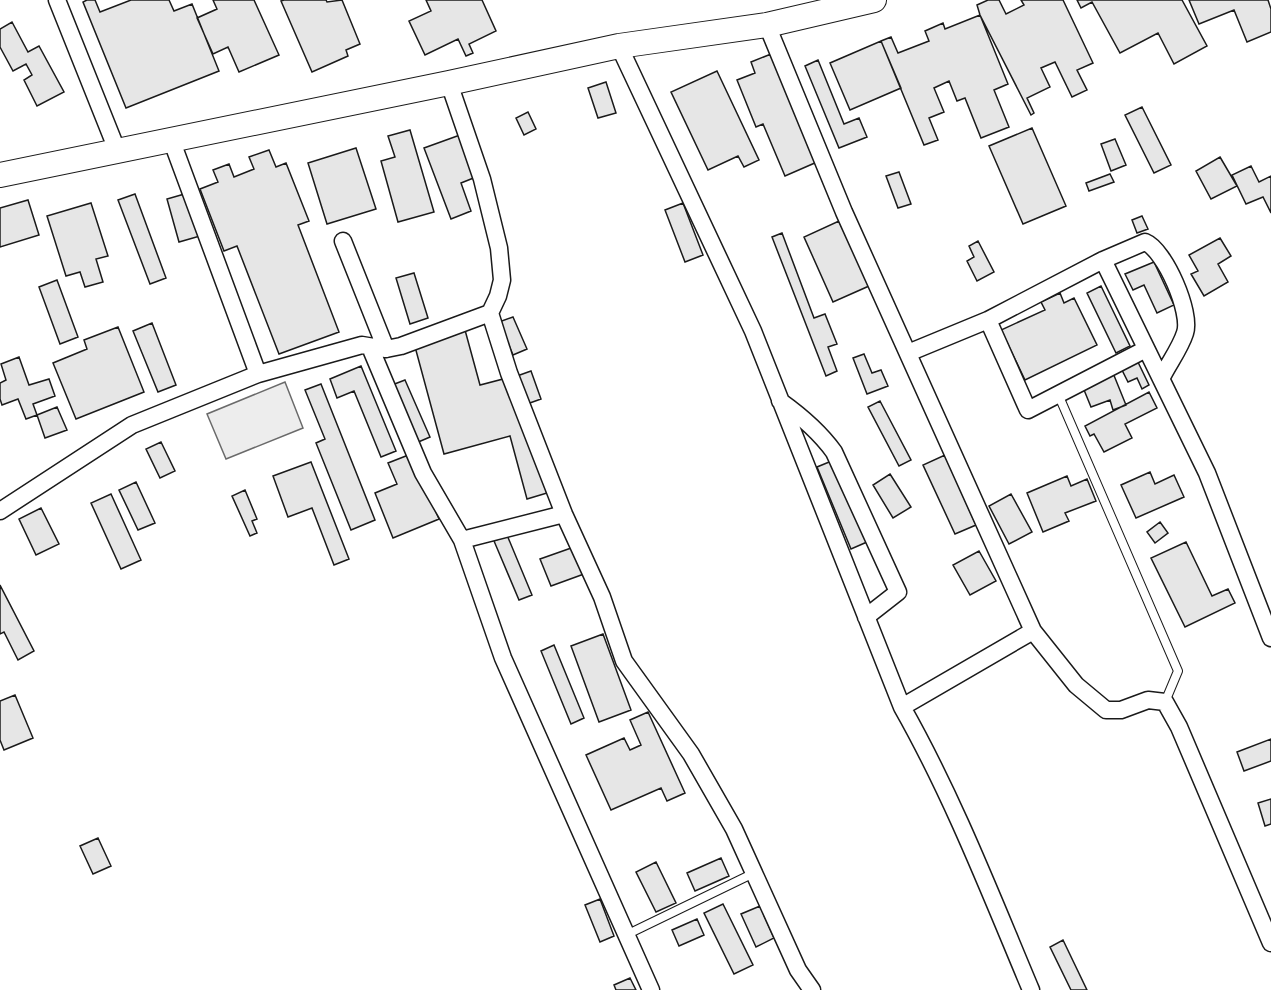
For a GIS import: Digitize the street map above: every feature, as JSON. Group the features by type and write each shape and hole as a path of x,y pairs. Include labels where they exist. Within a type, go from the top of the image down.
{"main road":[{"path":"0,175 619,46 767,25 874,0"}],"street":[{"path":"57,0 117,150"},
{"path":"767,25 844,212 1033,631 1076,685 1106,710 1121,710 1148,700 1165,702 1179,727 1271,943"},
{"path":"619,46 753,331 902,707 969,845 1031,990"},
{"path":"449,83 482,179 500,248 502,280 490,313 509,373 564,514 602,597 624,662 691,754 734,829 798,970 812,990"},
{"path":"171,139 258,374"},
{"path":"344,241 378,348 423,473 462,540 503,658 651,990"},
{"path":"908,353 988,320 1103,260 1145,242 1157,250 1166,265 1183,304 1186,321 1186,332 1161,379"},
{"path":"1103,260 1207,473 1271,638"},
{"path":"0,511 132,425 258,374 362,345 378,348 401,346 490,313"},
{"path":"988,320 1028,410 1146,349"},
{"path":"779,401 805,419 822,435 834,452 898,592 866,617"},
{"path":"462,540 564,514"},
{"path":"902,707 1033,631"}],"lane":[{"path":"1058,394 1178,671 1165,702"},
{"path":"626,935 754,873"}],"shaded area":[{"path":"285,382 303,428 226,459 207,414"}],"building":[{"path":"95,0 100,12 131,0 169,0 174,11 192,4 219,71 126,108 83,2"},
{"path":"213,0 254,0 279,55 239,72 228,47 213,54 197,18 217,9"},
{"path":"326,0 327,2 342,0 360,44 346,50 348,56 312,72 281,1"},
{"path":"426,0 482,0 496,31 469,44 473,53 466,56 458,39 425,55 409,21 431,11"},
{"path":"988,0 999,0 1006,14 1024,5 1021,0 1063,0 1093,63 1077,70 1087,90 1072,97 1055,62 1041,68 1050,87 1027,98 1034,113 1031,115 980,15 977,5"},
{"path":"1077,0 1182,0 1207,46 1174,64 1158,33 1120,53 1092,2 1081,8"},
{"path":"1189,0 1268,0 1271,9 1271,32 1247,42 1234,10 1199,24"},
{"path":"980,15 1008,84 994,90 1009,127 981,138 965,98 957,101 949,81 934,88 944,112 929,118 938,140 924,145 881,41 891,37 898,53 929,41 925,31 943,23 945,29"},
{"path":"12,22 28,52 39,46 64,92 37,106 24,80 32,75 26,64 13,71 0,47 0,29"},
{"path":"881,41 901,88 850,110 830,63"},
{"path":"771,54 817,162 785,176 763,124 756,127 737,80 755,73 751,62"},
{"path":"818,60 844,124 859,118 867,137 839,148 805,66"},
{"path":"717,71 759,160 744,167 738,156 708,170 671,92"},
{"path":"606,82 616,113 598,118 588,88"},
{"path":"1142,107 1171,165 1154,173 1125,115"},
{"path":"528,112 536,129 524,135 516,118"},
{"path":"1032,128 1066,206 1023,224 989,146"},
{"path":"410,130 434,212 398,222 381,161 395,157 388,136"},
{"path":"460,135 476,177 461,183 471,211 451,219 424,148"},
{"path":"1115,139 1126,165 1111,171 1101,144"},
{"path":"356,148 376,209 327,224 308,163"},
{"path":"269,150 276,167 286,163 309,221 298,225 339,332 279,354 237,246 224,251 200,189 218,182 213,170 229,164 234,177 254,169 249,157"},
{"path":"1220,157 1237,186 1211,199 1196,171"},
{"path":"1251,166 1259,182 1271,176 1271,213 1263,197 1246,204 1232,175"},
{"path":"899,172 911,204 898,208 886,176"},
{"path":"1110,174 1114,182 1089,191 1086,183"},
{"path":"188,193 200,236 179,242 167,199"},
{"path":"135,194 166,278 150,284 118,200"},
{"path":"28,200 39,235 0,247 0,208"},
{"path":"91,203 108,256 96,259 103,282 85,287 80,272 66,276 47,216"},
{"path":"683,203 703,255 685,262 665,210"},
{"path":"1142,216 1148,229 1137,233 1132,220"},
{"path":"839,221 869,286 833,302 804,237"},
{"path":"782,233 814,318 825,314 837,344 828,347 837,371 826,376 772,237"},
{"path":"1220,238 1231,256 1218,264 1228,282 1204,296 1191,274 1198,271 1189,255"},
{"path":"978,241 994,272 977,281 967,261 974,257 969,246"},
{"path":"1154,262 1174,305 1157,313 1144,285 1133,290 1125,274"},
{"path":"414,273 428,318 410,324 396,278"},
{"path":"57,280 78,337 60,344 39,287"},
{"path":"1101,286 1130,346 1116,353 1087,293"},
{"path":"1060,293 1064,303 1074,298 1097,345 1025,380 1001,330 1045,310 1041,302"},
{"path":"513,317 527,349 513,355 499,322"},
{"path":"152,323 176,385 158,392 133,331"},
{"path":"118,327 144,392 76,419 53,363 87,349 84,340"},
{"path":"465,330 480,385 507,378 547,493 527,499 510,436 444,454 414,343"},
{"path":"864,354 872,373 881,370 888,386 867,394 853,358"},
{"path":"19,357 29,385 49,379 55,396 33,404 37,415 26,419 18,399 2,405 0,399 0,383 6,380 1,364"},
{"path":"1136,358 1149,385 1142,389 1137,378 1128,382 1120,366"},
{"path":"361,366 396,451 381,457 354,391 337,398 330,379"},
{"path":"531,371 541,399 527,404 517,376"},
{"path":"1113,373 1126,405 1113,410 1110,400 1091,407 1082,385"},
{"path":"405,380 430,437 416,443 392,385"},
{"path":"321,384 375,520 351,530 316,443 325,439 305,390"},
{"path":"1149,392 1157,408 1125,424 1132,438 1104,452 1094,434 1090,436 1085,426"},
{"path":"880,401 911,460 899,466 868,407"},
{"path":"57,407 67,430 45,438 37,415"},
{"path":"161,442 175,471 160,478 146,449"},
{"path":"411,454 439,519 393,538 375,493 397,484 388,463"},
{"path":"945,455 976,525 955,534 923,465"},
{"path":"834,460 867,542 851,549 817,467"},
{"path":"311,462 349,559 334,565 312,508 288,517 273,476"},
{"path":"1150,472 1155,484 1174,475 1184,497 1136,518 1121,485"},
{"path":"890,474 911,507 893,518 873,485"},
{"path":"1067,476 1071,486 1087,479 1096,501 1065,513 1069,521 1043,532 1027,493"},
{"path":"136,482 155,523 138,530 119,490"},
{"path":"245,490 257,519 252,521 257,533 250,536 232,496"},
{"path":"111,494 141,560 121,569 91,503"},
{"path":"1011,494 1032,532 1009,544 989,506"},
{"path":"41,508 59,544 36,555 19,519"},
{"path":"1160,522 1168,533 1155,543 1147,532"},
{"path":"507,535 532,595 519,600 494,541"},
{"path":"1186,542 1212,596 1228,589 1235,603 1185,627 1151,558"},
{"path":"574,547 584,574 551,586 540,559"},
{"path":"979,551 996,581 970,595 953,565"},
{"path":"0,585 34,651 18,660 4,632 0,634"},
{"path":"603,634 631,710 599,722 571,646"},
{"path":"554,645 584,718 571,724 541,651"},
{"path":"15,695 33,738 4,750 0,740 0,701"},
{"path":"648,712 685,793 667,801 661,788 611,810 586,755 624,738 630,750 641,745 630,720"},
{"path":"1271,739 1271,761 1244,771 1237,752"},
{"path":"1271,799 1271,824 1265,826 1258,803"},
{"path":"98,838 111,866 93,874 80,846"},
{"path":"721,858 729,876 695,891 687,873"},
{"path":"656,862 676,903 656,912 636,872"},
{"path":"600,899 614,936 600,942 585,905"},
{"path":"723,904 753,965 734,974 704,913"},
{"path":"760,906 774,938 756,947 741,914"},
{"path":"697,919 704,935 679,946 672,930"},
{"path":"1063,940 1087,990 1071,990 1050,947"},
{"path":"630,978 636,990 616,990 614,985"}]}
